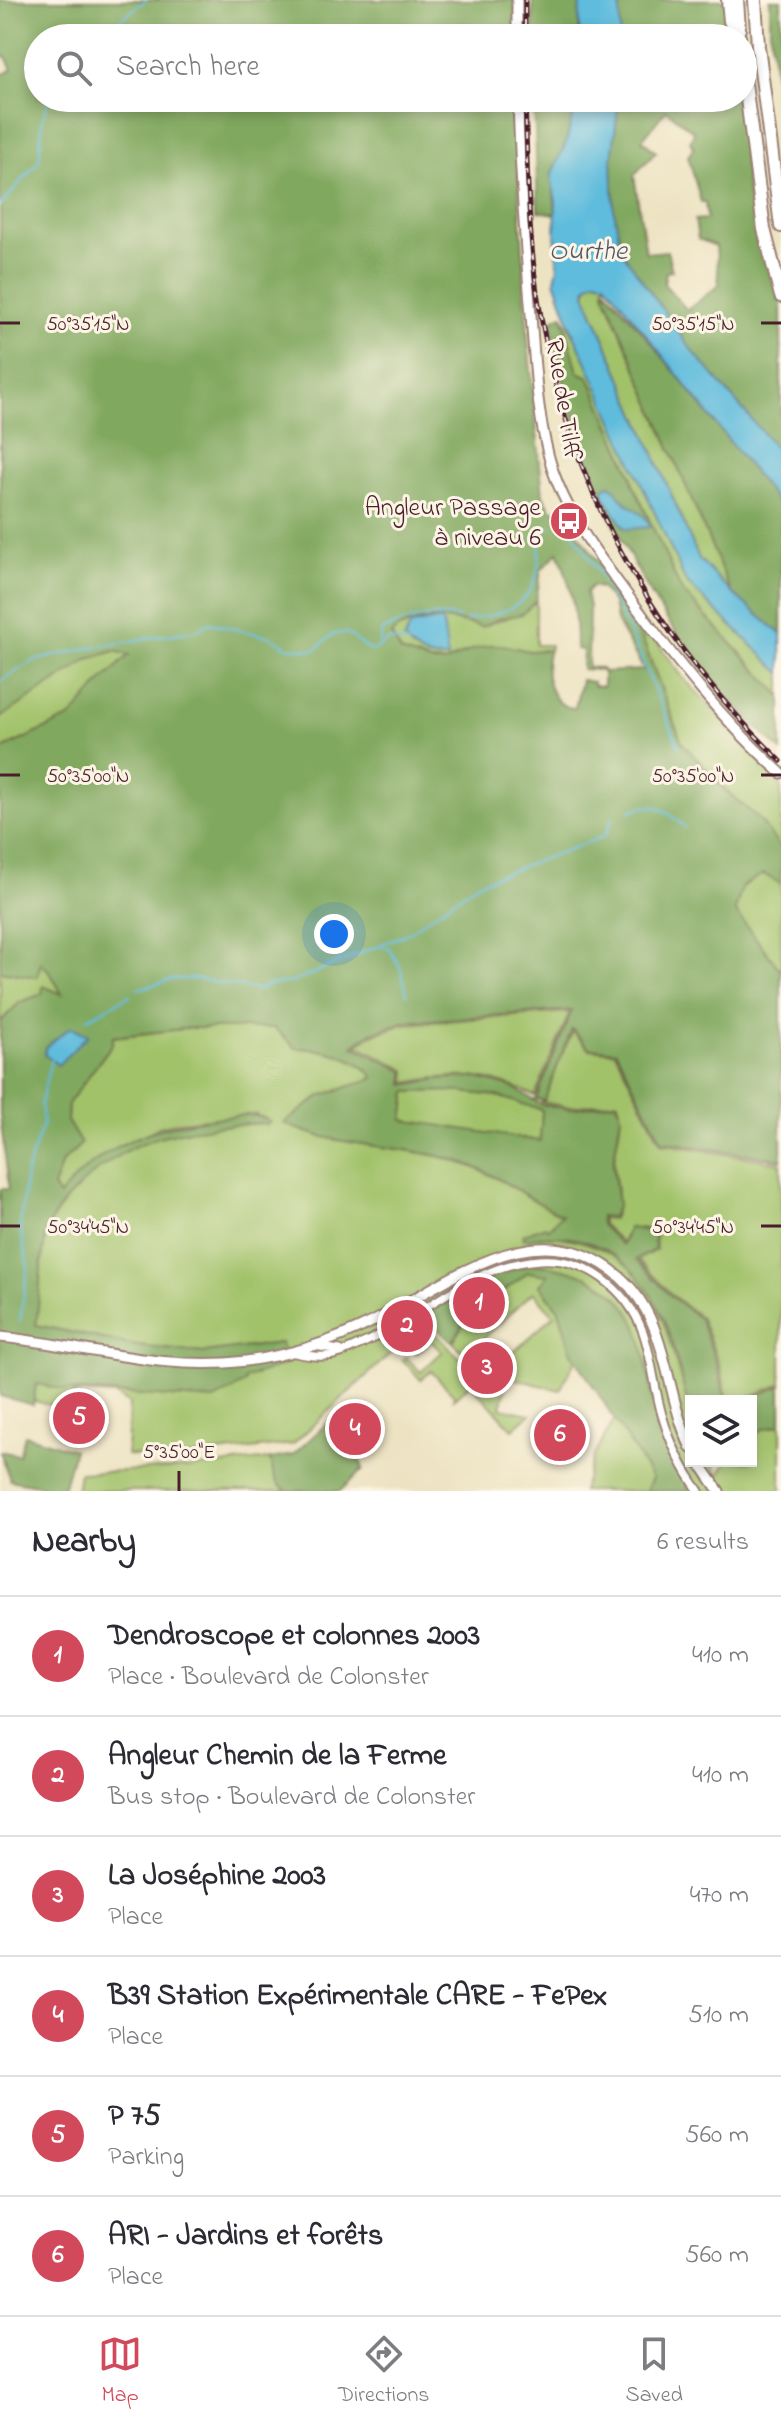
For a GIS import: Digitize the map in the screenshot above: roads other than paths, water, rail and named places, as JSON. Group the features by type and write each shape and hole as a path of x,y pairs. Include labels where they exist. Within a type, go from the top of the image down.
{"highway":[{"path":"728,0 732,24"},
{"path":"737,0 738,24"},
{"path":"755,0 757,24"},
{"path":"757,31 781,226"},
{"path":"749,112 764,229 781,296"}],"main road":[{"path":"517,0 517,24"},
{"name":"Rue de Tilff","path":"519,112 538,393 545,442 554,473 583,534 669,651 721,714 781,773"},
{"path":"0,1337 179,1364 244,1361 314,1346 371,1322 454,1274 489,1259 532,1249 570,1251 593,1259 613,1271 642,1304 659,1340 685,1434"},
{"path":"702,1467 719,1491"}],"street":[{"path":"289,1353 328,1356 346,1351 500,1268 541,1260 581,1267 610,1284 633,1311 646,1343 667,1431 680,1462 699,1491"},
{"path":"314,1346 346,1351"}],"water":[{"path":"580,0 620,0 620,24 579,24"},
{"name":"Ourthe","path":"574,112 617,112 612,160 614,210 621,250 689,347 781,454 781,507 605,282 596,280 587,286 586,296 699,559 731,592 781,634 781,673 686,582 572,330 555,280 558,267 552,173 566,143"},
{"path":"609,485 645,518 650,527 627,529 623,526 604,496 603,488"},
{"path":"439,620 443,623 448,658 423,655 404,639 411,625"},
{"path":"69,1028 88,1035 58,1065 45,1055 45,1048"}],"waterway":[{"path":"118,24 146,0"},
{"path":"0,206 39,161 45,112"},
{"path":"564,518 602,577 633,639 679,747"},
{"path":"466,620 502,612 529,593 538,569 542,531 550,526"},
{"path":"379,644 383,630 401,623 429,617 459,618"},
{"path":"102,646 198,630 209,623 271,637 287,647 315,650 333,634 347,633 373,651 389,640 408,644"},
{"path":"0,681 33,661 98,646"},
{"path":"630,811 647,806 660,808 685,827"},
{"path":"138,989 175,979 197,979 258,990 268,985 293,982 406,934 478,883 605,836 613,817"},
{"path":"380,946 389,948 401,969 407,994"},
{"path":"88,1018 130,995"},
{"path":"20,1320 28,1268 20,1227 26,1173 43,1124 41,1102 51,1060"}],"railway":[{"path":"525,0 525,24"},
{"path":"526,112 537,292 550,360 590,487 618,547 690,659 733,711 781,761"}],"place":[{"name":"Angleur Passage à niveau 6","path":"569,521"},
{"name":"Dendroscope et colonnes 2003","path":"479,1303"},
{"name":"Angleur Chemin de la Ferme","path":"407,1326"},
{"name":"La Joséphine 2003","path":"487,1368"},
{"name":"P 75","path":"79,1418"},
{"name":"B39 Station Expérimentale CARE - FePex","path":"355,1429"},
{"name":"ARI - Jardins et forêts","path":"560,1435"}]}
